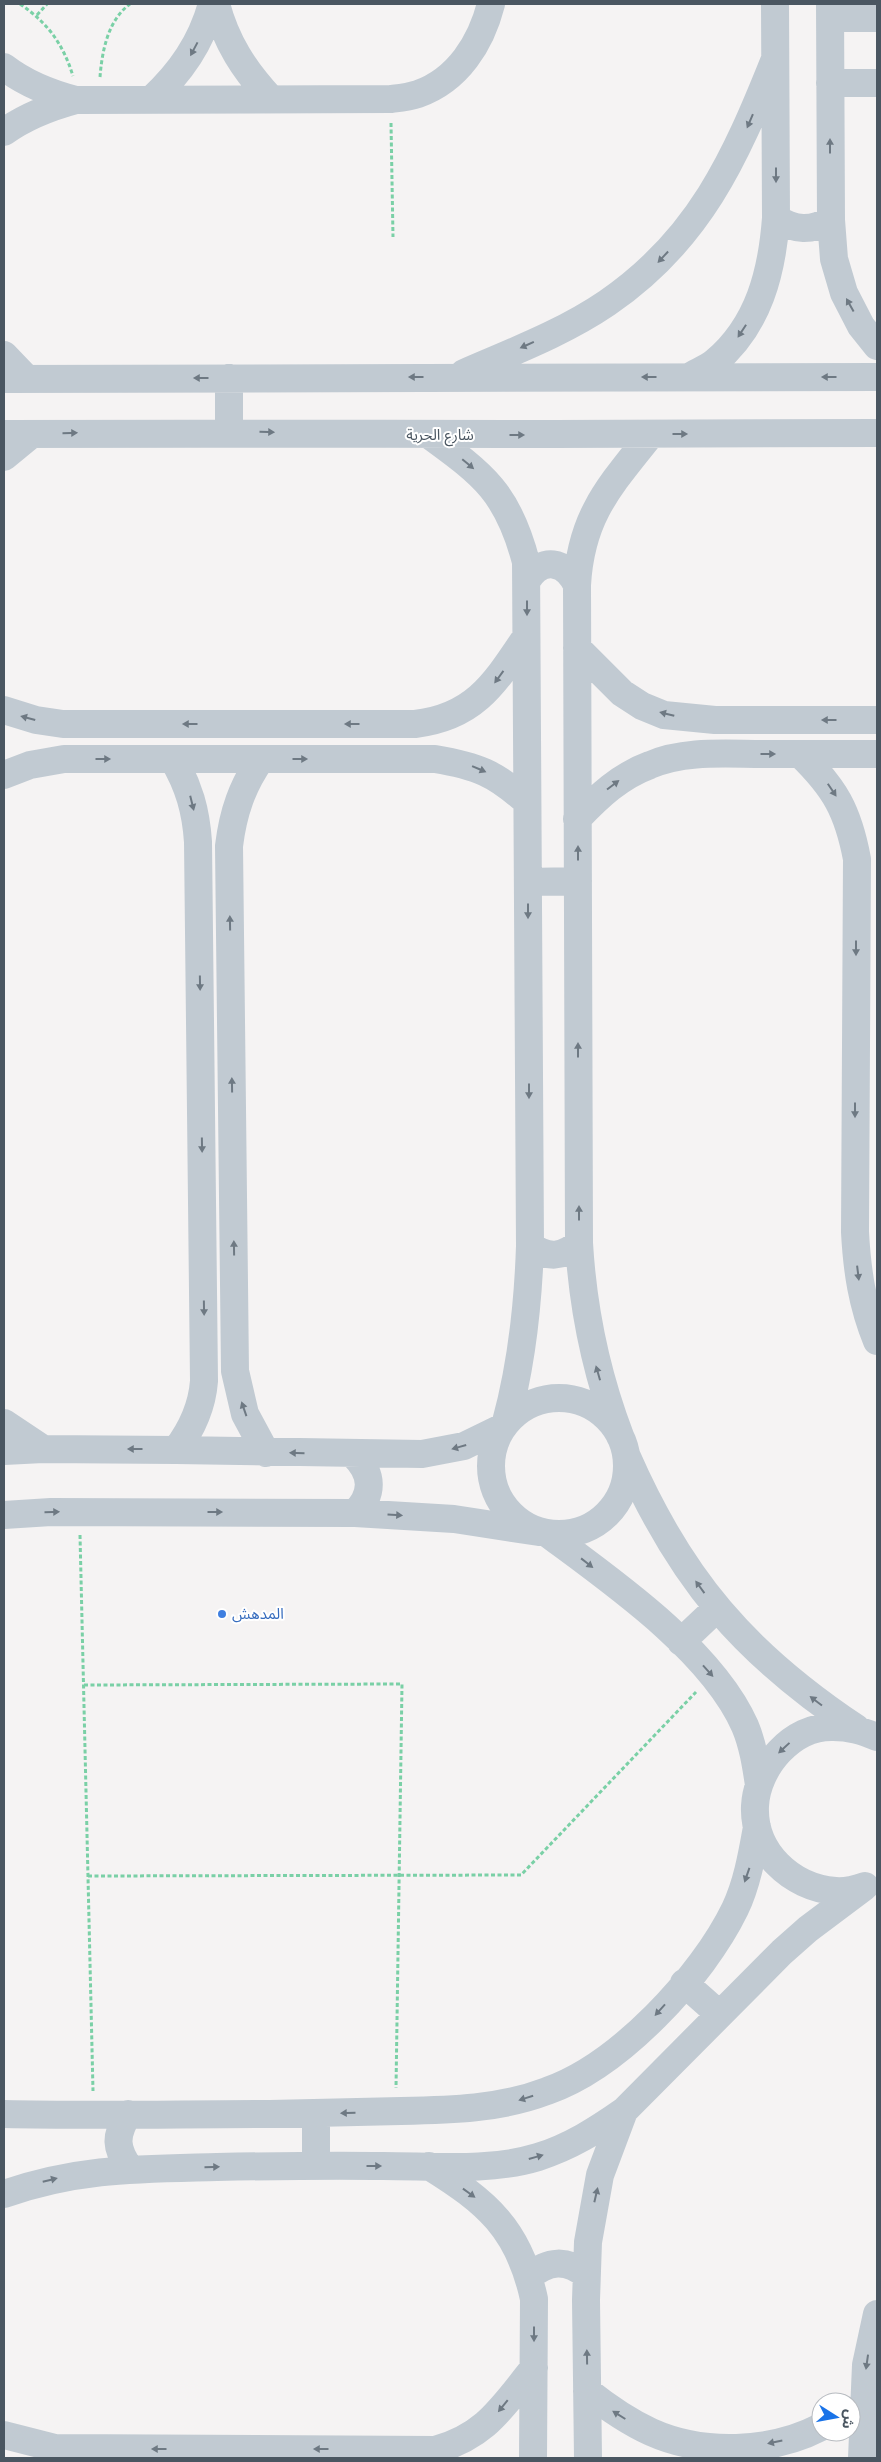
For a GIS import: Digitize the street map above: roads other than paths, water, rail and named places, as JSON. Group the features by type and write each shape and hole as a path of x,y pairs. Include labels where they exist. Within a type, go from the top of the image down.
{"street":[{"path":"214,4 234,53 251,77 271,98"},
{"path":"151,100 174,79 192,54 206,27 214,4"},
{"path":"4,68 18,78 46,92 87,100 391,99 417,94 441,82 460,66 476,46 486,23 491,4"},
{"path":"689,377 715,362 737,339 754,312 768,275 774,252 776,218 775,4"},
{"path":"877,18 830,11 831,220 834,259 844,293 862,326 877,346"},
{"path":"454,377 578,320 633,284 658,261 681,237 720,182 743,137 775,59"},
{"path":"830,83 877,83"},
{"path":"4,132 19,121 47,108 87,100"},
{"path":"776,218 797,228 820,226 831,220"},
{"path":"4,355 15,379 877,376"},
{"path":"229,378 230,432"},
{"name":"شارع الحرية","path":"4,434 230,432 429,435 877,433"},
{"path":"4,457 32,434"},
{"path":"4,1515 80,1512 355,1513 454,1519 544,1533 570,1534 583,1529 606,1515 618,1498 626,1478 623,1446 606,1400 587,1325 581,1286 579,1243 577,585 578,565 584,536 595,509 610,484 652,434"},
{"path":"429,435 486,480 505,504 518,532 526,562 530,1246 524,1338 505,1424 494,1446 491,1467 494,1488 504,1508 520,1522 544,1533 617,1586 681,1642 712,1676 731,1700 745,1727 754,1755 759,1785"},
{"path":"527,580 533,571 542,566 553,564 564,567 572,575 577,585"},
{"path":"4,710 36,720 63,724 415,724 434,722 456,714 475,703 491,687 526,637"},
{"path":"577,648 622,693 642,706 664,714 714,720 877,720"},
{"path":"714,720 709,737 715,754"},
{"path":"434,722 439,729 442,744 435,758"},
{"path":"63,724 59,732 58,742 64,759"},
{"path":"578,819 598,796 617,782 650,764 680,756 715,754 877,754"},
{"path":"800,754 822,775 840,801 867,857 855,1232 858,1276 868,1319 877,1341"},
{"path":"4,776 30,765 64,759 435,758 467,764 489,773 509,786 527,802"},
{"path":"173,759 189,790 197,824 198,842 204,1381 201,1405 195,1422 176,1450"},
{"path":"261,759 237,804 232,824 229,856 235,1372 245,1414 266,1453"},
{"path":"528,882 578,881"},
{"path":"530,1246 541,1254 555,1256 568,1252 579,1243"},
{"path":"4,1451 43,1448 422,1454 443,1451 484,1438 524,1408 544,1399 567,1398 588,1404 607,1418 623,1446 668,1539 716,1608 784,1676 866,1733"},
{"path":"4,1423 43,1448"},
{"path":"354,1454 364,1464 369,1477 369,1490 365,1503 355,1513"},
{"path":"681,1642 716,1608"},
{"path":"4,2114 316,2113 464,2109 507,2104 549,2091 588,2072 624,2046 684,1983 715,1945 736,1908 750,1869 757,1827 755,1806 759,1785 769,1763 786,1745 807,1732 831,1726 866,1733"},
{"path":"757,1827 768,1853 786,1873 810,1886 837,1891 871,1884"},
{"path":"4,2194 77,2174 130,2169 316,2165 429,2166 505,2164 537,2157 568,2146 598,2130 624,2111 719,2014 808,1929 871,1884"},
{"path":"684,1983 719,2014"},
{"path":"588,2458 586,2275 588,2242 600,2175 624,2111"},
{"path":"316,2113 316,2165"},
{"path":"128,2114 120,2127 118,2142 121,2156 130,2169"},
{"path":"429,2166 480,2200 501,2222 517,2248 529,2277 534,2299 534,2458"},
{"path":"529,2277 539,2268 551,2263 564,2263 576,2267 586,2275"},
{"path":"859,2392 877,2314"},
{"path":"4,2435 52,2453 439,2454 471,2437 486,2425 534,2368"},
{"path":"587,2391 618,2415 652,2433 728,2453 790,2439 811,2431"},
{"path":"861,2442 862,2458"}],"place":[{"name":"المدهش","path":"222,1614"}]}
